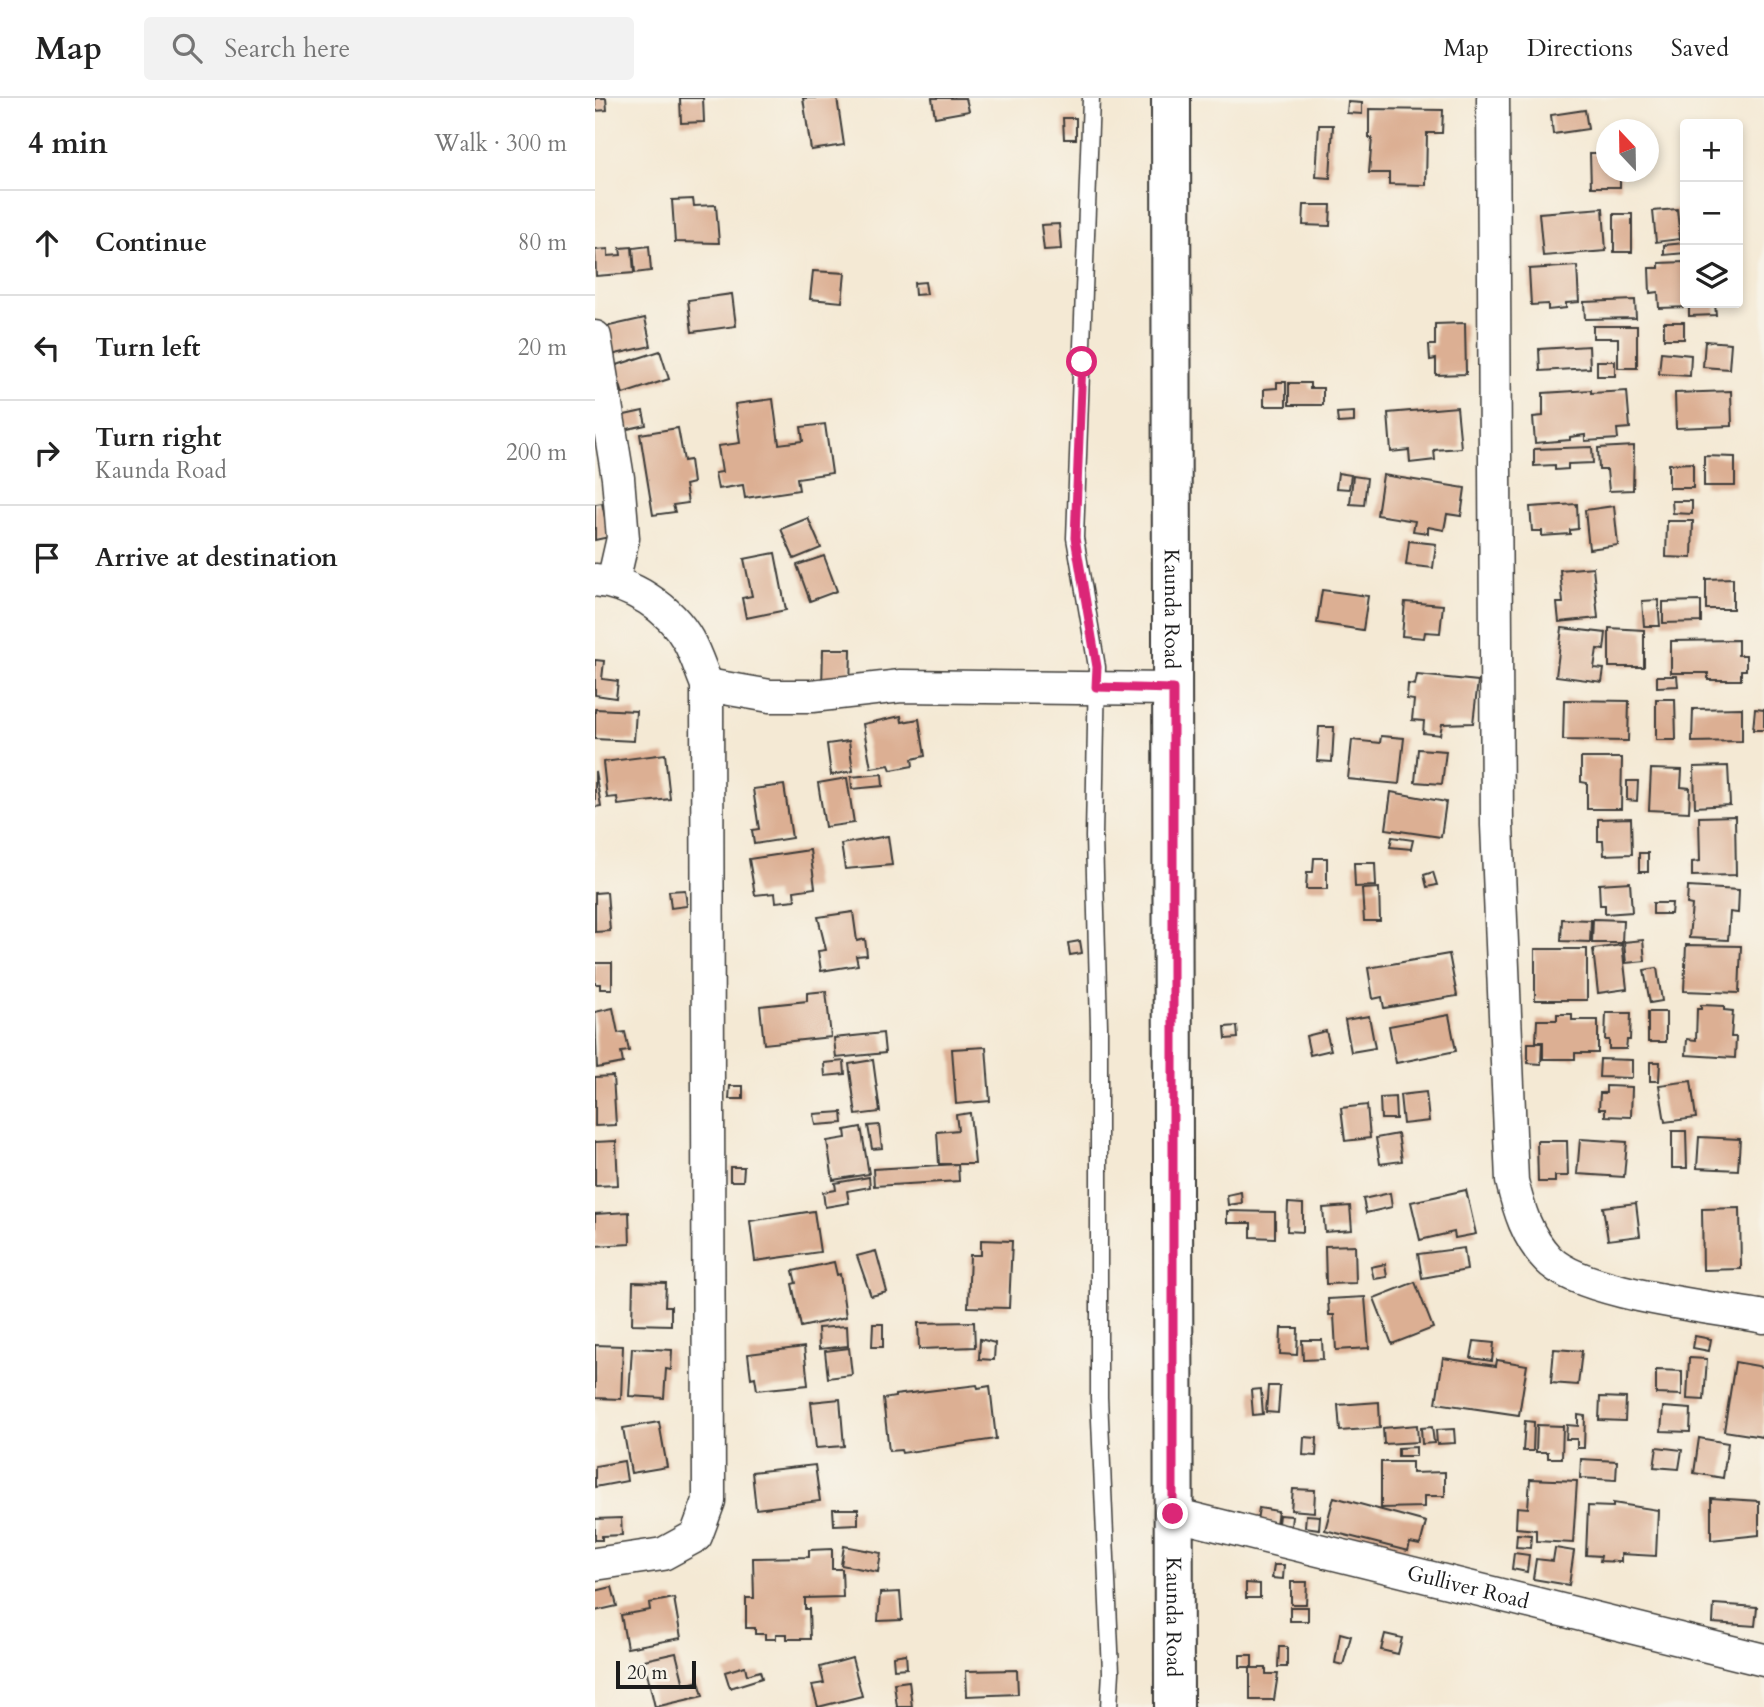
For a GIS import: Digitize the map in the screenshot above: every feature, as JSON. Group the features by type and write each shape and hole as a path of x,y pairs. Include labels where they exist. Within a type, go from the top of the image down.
{"main road":[{"name":"Kaunda Road","path":"1171,98 1174,1707"}],"street":[{"path":"1493,98 1497,825 1513,1181 1520,1212 1532,1238 1549,1261 1573,1277 1599,1286 1764,1317"},
{"path":"595,337 618,478 623,538 604,581 662,607 688,639 707,685 709,1501 696,1535 663,1554 595,1564"},
{"path":"707,685 770,696 812,696 901,686 1173,689"},
{"name":"Gulliver Road","path":"1173,1514 1764,1660"}],"lane":[{"path":"1091,98 1075,538 1097,667 1094,837 1099,1026 1098,1397 1111,1672 1109,1707"}],"building":[{"path":"595,98 606,98 607,110 595,111"},
{"path":"680,98 703,98 704,122 681,123"},
{"path":"803,98 837,98 844,145 811,150"},
{"path":"932,98 966,98 969,111 935,117"},
{"path":"1348,102 1362,103 1362,114 1347,113"},
{"path":"1369,109 1443,110 1442,133 1427,133 1426,185 1389,184 1389,173 1369,173 1372,138 1369,138"},
{"path":"1585,110 1588,129 1553,134 1551,115"},
{"path":"1063,118 1076,118 1076,139 1064,139"},
{"path":"1319,125 1333,125 1330,178 1316,177"},
{"path":"1590,153 1596,153 1596,182 1620,182 1620,187 1591,187"},
{"path":"693,199 694,206 716,205 719,243 675,242 672,200"},
{"path":"1304,205 1331,205 1330,226 1303,225"},
{"path":"1603,208 1606,251 1543,256 1539,213"},
{"path":"1677,209 1680,239 1656,242 1653,211"},
{"path":"1614,214 1632,214 1632,252 1614,252"},
{"path":"1059,224 1061,249 1044,250 1041,225"},
{"path":"1680,243 1680,253 1664,255 1664,245"},
{"path":"649,246 651,271 635,273 633,248"},
{"path":"632,247 634,273 596,276 595,250 608,249 608,256 621,255 620,248"},
{"path":"1680,262 1680,307 1659,308 1658,292 1650,293 1649,268 1659,268 1659,263"},
{"path":"1577,266 1579,302 1566,303 1566,308 1548,310 1548,304 1531,305 1529,269"},
{"path":"813,271 845,273 842,302 810,299"},
{"path":"925,282 927,294 915,295 914,283"},
{"path":"732,294 736,326 692,332 688,300"},
{"path":"1635,300 1636,318 1585,319 1584,302"},
{"path":"1689,308 1715,308 1716,315 1689,316"},
{"path":"645,318 651,346 611,355 605,327"},
{"path":"1664,322 1684,322 1684,339 1664,339"},
{"path":"1465,323 1466,374 1436,375 1436,359 1430,360 1429,345 1435,345 1435,324"},
{"path":"1593,326 1637,326 1637,368 1618,368 1618,338 1593,338"},
{"path":"1705,341 1731,343 1729,369 1703,367"},
{"path":"1589,346 1590,368 1540,371 1539,349"},
{"path":"660,351 669,379 623,394 614,366"},
{"path":"1661,352 1691,355 1690,376 1659,374"},
{"path":"1597,361 1615,361 1615,376 1597,376"},
{"path":"1277,382 1286,382 1286,406 1264,406 1264,389 1277,388"},
{"path":"1289,383 1310,383 1310,388 1323,388 1323,405 1289,405"},
{"path":"1591,390 1591,393 1627,391 1630,428 1617,429 1618,439 1585,441 1585,435 1570,437 1570,440 1535,443 1533,417 1543,416 1543,393"},
{"path":"1731,391 1732,426 1676,428 1675,393"},
{"path":"773,399 779,444 803,441 801,427 825,424 832,473 797,478 799,490 745,498 743,485 718,489 715,473 722,472 718,446 740,443 735,404"},
{"path":"1457,407 1461,448 1434,450 1435,460 1410,463 1409,450 1391,452 1388,413"},
{"path":"643,411 646,425 623,430 620,416"},
{"path":"1354,412 1354,422 1338,423 1337,413"},
{"path":"678,428 684,461 690,460 693,483 685,485 688,503 673,505 675,512 653,515 640,434"},
{"path":"1634,446 1633,490 1609,491 1607,470 1599,470 1598,448"},
{"path":"1592,447 1593,463 1568,464 1568,469 1555,470 1555,465 1534,466 1534,449"},
{"path":"1704,456 1735,457 1735,486 1704,486"},
{"path":"1693,463 1693,488 1669,488 1669,464"},
{"path":"1338,473 1351,475 1349,489 1336,488"},
{"path":"1383,475 1465,488 1461,516 1447,514 1444,530 1428,527 1428,533 1413,531 1415,521 1377,515"},
{"path":"1353,476 1367,478 1364,505 1350,504"},
{"path":"1672,501 1692,501 1692,514 1673,513"},
{"path":"602,503 609,537 595,540 595,504"},
{"path":"1577,504 1578,529 1570,530 1570,534 1542,536 1542,531 1532,531 1530,507"},
{"path":"1614,506 1618,545 1589,549 1585,510"},
{"path":"808,518 821,548 794,559 781,529"},
{"path":"1667,521 1693,521 1692,558 1666,557"},
{"path":"1409,541 1436,544 1433,568 1406,565"},
{"path":"775,553 786,610 746,618 742,598 752,596 744,559"},
{"path":"824,556 837,591 810,601 797,565"},
{"path":"1593,567 1598,618 1559,622 1557,603 1563,603 1560,570"},
{"path":"1733,578 1733,609 1706,609 1706,579"},
{"path":"1322,590 1368,596 1363,630 1317,623"},
{"path":"1658,600 1660,626 1644,626 1642,601"},
{"path":"1701,601 1701,622 1663,623 1663,602"},
{"path":"1405,602 1443,605 1440,633 1425,632 1424,638 1402,636"},
{"path":"1562,628 1606,633 1604,650 1597,649 1594,668 1604,669 1602,682 1556,676"},
{"path":"1609,628 1644,630 1644,667 1609,667"},
{"path":"1738,640 1738,655 1746,655 1746,670 1741,670 1741,680 1708,680 1708,673 1671,673 1671,641"},
{"path":"823,649 851,649 850,690 822,689"},
{"path":"595,660 604,661 602,679 618,681 616,698 595,695"},
{"path":"1417,675 1478,681 1473,723 1442,724 1440,735 1423,733 1424,721 1412,720 1414,700 1407,699 1408,684 1415,685"},
{"path":"1657,676 1677,676 1678,686 1657,687"},
{"path":"1656,699 1675,699 1676,740 1656,740"},
{"path":"1564,700 1629,701 1628,741 1563,740"},
{"path":"1742,708 1742,741 1692,742 1693,709"},
{"path":"595,709 636,711 634,741 595,739"},
{"path":"1755,709 1764,710 1764,730 1753,730"},
{"path":"901,716 902,722 919,719 925,756 912,759 913,766 891,770 889,765 871,768 863,724"},
{"path":"1319,727 1334,727 1332,762 1317,761"},
{"path":"1381,736 1404,738 1399,784 1348,779 1352,740 1380,743"},
{"path":"849,741 853,771 831,775 827,744"},
{"path":"1418,749 1446,751 1442,784 1415,782"},
{"path":"665,754 670,799 618,805 617,797 607,798 603,762"},
{"path":"1581,758 1622,758 1621,809 1587,809 1587,783 1581,782"},
{"path":"1728,766 1730,805 1695,807 1694,767"},
{"path":"1651,769 1682,770 1681,787 1690,788 1689,812 1649,810"},
{"path":"595,771 601,806 595,807"},
{"path":"882,774 883,786 852,789 851,777"},
{"path":"847,778 854,823 825,827 818,783"},
{"path":"1627,781 1638,781 1637,801 1627,800"},
{"path":"784,785 792,838 754,844 752,830 759,829 753,789"},
{"path":"1391,792 1446,802 1441,837 1386,829"},
{"path":"1735,816 1736,875 1692,876 1692,862 1700,861 1699,817"},
{"path":"1631,818 1632,854 1604,855 1603,841 1598,841 1598,819"},
{"path":"888,836 892,865 845,869 841,844"},
{"path":"1392,837 1413,840 1411,849 1390,847"},
{"path":"810,850 815,888 794,891 795,900 776,902 775,893 755,895 749,859"},
{"path":"1639,853 1648,853 1648,872 1639,872"},
{"path":"1314,858 1327,858 1327,889 1306,889 1307,872 1313,872"},
{"path":"1354,863 1375,863 1376,886 1355,887"},
{"path":"1433,872 1437,885 1427,887 1424,875"},
{"path":"1630,882 1632,912 1605,914 1605,905 1600,905 1599,884"},
{"path":"1688,887 1739,890 1738,913 1730,912 1728,940 1689,938 1692,905 1687,904"},
{"path":"1379,888 1380,921 1364,921 1362,889"},
{"path":"685,890 687,906 671,908 669,891"},
{"path":"607,892 610,931 595,932 595,893"},
{"path":"1653,903 1672,903 1671,914 1653,914"},
{"path":"853,912 857,941 865,939 867,955 856,956 858,965 821,971 818,951 826,950 818,917"},
{"path":"1562,919 1591,920 1590,942 1561,941"},
{"path":"1593,919 1623,920 1622,943 1592,943"},
{"path":"1643,940 1645,961 1626,963 1624,942"},
{"path":"1080,941 1082,953 1070,955 1068,943"},
{"path":"1622,945 1627,989 1598,993 1593,949"},
{"path":"1686,945 1741,946 1739,993 1684,991"},
{"path":"1535,949 1587,949 1587,1000 1535,1000"},
{"path":"1449,954 1457,996 1384,1008 1382,997 1373,999 1368,968"},
{"path":"595,963 612,963 612,989 600,989 600,984 595,984"},
{"path":"1657,968 1662,1001 1650,1003 1644,970"},
{"path":"826,991 831,1037 764,1044 760,1006 807,1001 807,993"},
{"path":"1701,1005 1724,1006 1724,1010 1733,1011 1731,1037 1736,1037 1735,1058 1686,1055 1687,1039 1696,1040 1697,1009 1701,1009"},
{"path":"613,1008 618,1033 625,1032 629,1051 621,1052 623,1063 597,1068 595,1012"},
{"path":"1648,1012 1666,1012 1666,1042 1648,1042"},
{"path":"1606,1013 1631,1013 1630,1040 1627,1040 1626,1049 1609,1049 1609,1040 1605,1040"},
{"path":"1557,1014 1572,1014 1572,1020 1598,1020 1598,1053 1575,1053 1575,1059 1543,1059 1543,1042 1536,1042 1537,1020 1557,1020"},
{"path":"1449,1015 1456,1051 1396,1063 1389,1026"},
{"path":"1369,1016 1375,1048 1351,1052 1345,1020"},
{"path":"1237,1026 1238,1038 1226,1039 1225,1027"},
{"path":"1326,1031 1331,1050 1310,1055 1306,1036"},
{"path":"883,1033 885,1053 836,1058 834,1038"},
{"path":"1528,1043 1542,1043 1541,1064 1528,1063"},
{"path":"986,1047 990,1101 956,1104 952,1049"},
{"path":"1600,1059 1632,1060 1632,1078 1599,1077"},
{"path":"873,1060 880,1112 856,1115 849,1064"},
{"path":"844,1061 845,1074 825,1076 824,1063"},
{"path":"1650,1062 1660,1062 1659,1081 1650,1081"},
{"path":"613,1076 616,1125 595,1126 595,1077"},
{"path":"1691,1081 1696,1118 1665,1122 1659,1085"},
{"path":"730,1086 743,1086 743,1099 729,1099"},
{"path":"1606,1086 1632,1087 1631,1117 1605,1116 1605,1109 1599,1109 1600,1093 1606,1093"},
{"path":"1426,1092 1429,1121 1403,1124 1400,1095"},
{"path":"1395,1097 1396,1119 1381,1119 1380,1098"},
{"path":"1367,1105 1370,1138 1345,1141 1341,1108"},
{"path":"842,1112 843,1123 816,1125 814,1114"},
{"path":"970,1113 975,1164 939,1164 937,1132 958,1130 956,1115"},
{"path":"879,1125 882,1148 872,1149 868,1126"},
{"path":"861,1127 869,1174 833,1180 827,1141 846,1138 845,1130"},
{"path":"1672,1131 1686,1131 1687,1168 1672,1168"},
{"path":"1398,1134 1402,1161 1380,1164 1376,1138"},
{"path":"1699,1137 1740,1139 1738,1170 1697,1168"},
{"path":"1580,1139 1627,1142 1624,1177 1577,1174"},
{"path":"616,1141 618,1185 595,1186 595,1142"},
{"path":"1537,1141 1567,1141 1568,1176 1555,1176 1555,1182 1538,1182"},
{"path":"958,1164 959,1181 874,1186 873,1169"},
{"path":"730,1167 744,1167 743,1181 730,1181"},
{"path":"869,1177 870,1187 847,1191 849,1203 825,1207 823,1192 836,1190 835,1183"},
{"path":"1466,1190 1476,1234 1455,1238 1454,1232 1420,1240 1411,1202"},
{"path":"1241,1192 1242,1203 1228,1205 1227,1195"},
{"path":"1390,1193 1392,1207 1366,1213 1363,1199"},
{"path":"1288,1203 1303,1204 1303,1232 1287,1231"},
{"path":"1636,1203 1640,1236 1608,1240 1603,1207"},
{"path":"1350,1206 1352,1230 1325,1232 1323,1208"},
{"path":"1740,1208 1741,1269 1703,1270 1702,1209"},
{"path":"814,1211 820,1252 755,1261 750,1221"},
{"path":"1227,1211 1275,1212 1275,1238 1251,1237 1251,1223 1227,1223"},
{"path":"629,1212 630,1244 595,1246 595,1214"},
{"path":"981,1240 1012,1241 1009,1308 968,1307 970,1255 981,1255"},
{"path":"1355,1245 1356,1283 1326,1284 1325,1246"},
{"path":"1464,1248 1467,1270 1422,1278 1418,1254"},
{"path":"876,1251 887,1292 871,1296 857,1256"},
{"path":"834,1262 837,1275 840,1274 846,1317 801,1327 792,1284 796,1283 793,1271"},
{"path":"1385,1264 1387,1277 1374,1279 1371,1267"},
{"path":"633,1282 666,1283 665,1306 671,1306 671,1325 632,1324"},
{"path":"1415,1282 1433,1328 1392,1344 1374,1298"},
{"path":"1365,1297 1369,1348 1336,1350 1334,1315 1329,1315 1328,1299"},
{"path":"974,1322 975,1347 919,1349 918,1323"},
{"path":"873,1324 883,1324 883,1347 872,1347"},
{"path":"847,1326 848,1346 819,1349 818,1328"},
{"path":"1281,1328 1298,1328 1297,1355 1280,1354"},
{"path":"1695,1336 1711,1339 1709,1351 1693,1348"},
{"path":"980,1339 995,1343 994,1360 979,1359"},
{"path":"1302,1340 1322,1340 1323,1359 1303,1360"},
{"path":"1474,1341 1494,1343 1492,1361 1471,1358"},
{"path":"595,1345 623,1346 621,1399 595,1398"},
{"path":"804,1347 808,1385 757,1390 755,1377 751,1378 748,1354"},
{"path":"632,1348 672,1350 671,1370 666,1369 664,1398 629,1396"},
{"path":"849,1348 852,1375 828,1378 825,1351"},
{"path":"1554,1349 1582,1351 1578,1385 1551,1383"},
{"path":"1443,1358 1496,1366 1497,1360 1527,1365 1519,1415 1436,1403"},
{"path":"1689,1358 1707,1359 1704,1400 1687,1399"},
{"path":"1735,1362 1764,1367 1763,1437 1724,1431"},
{"path":"1656,1370 1682,1371 1682,1395 1656,1394"},
{"path":"977,1385 978,1388 990,1386 996,1439 902,1453 901,1450 889,1451 883,1399 895,1395"},
{"path":"1268,1386 1280,1386 1278,1413 1266,1412"},
{"path":"1261,1389 1263,1414 1253,1415 1251,1390"},
{"path":"1600,1397 1626,1398 1625,1421 1599,1420"},
{"path":"840,1399 844,1446 816,1448 811,1402"},
{"path":"1379,1402 1380,1428 1340,1431 1338,1405"},
{"path":"1663,1407 1691,1409 1690,1432 1661,1431"},
{"path":"1578,1415 1585,1416 1584,1448 1577,1448 1577,1439 1566,1439 1567,1425 1578,1426"},
{"path":"1525,1421 1534,1422 1533,1451 1523,1451"},
{"path":"659,1422 667,1467 631,1473 623,1428"},
{"path":"1417,1425 1418,1442 1384,1444 1383,1428"},
{"path":"1537,1425 1563,1426 1562,1458 1548,1458 1548,1452 1536,1452"},
{"path":"1432,1427 1434,1443 1422,1444 1421,1428"},
{"path":"1454,1429 1455,1443 1437,1444 1436,1430"},
{"path":"1304,1437 1317,1438 1316,1456 1303,1455"},
{"path":"1699,1438 1728,1443 1723,1478 1694,1473"},
{"path":"1416,1447 1416,1456 1398,1456 1398,1448"},
{"path":"1657,1447 1682,1450 1679,1469 1654,1467"},
{"path":"1581,1459 1617,1461 1616,1480 1580,1478"},
{"path":"624,1461 627,1481 595,1487 595,1466"},
{"path":"1381,1462 1412,1462 1412,1473 1445,1472 1445,1496 1424,1496 1424,1507 1381,1508"},
{"path":"815,1465 820,1501 756,1509 752,1472"},
{"path":"1530,1479 1577,1481 1573,1543 1536,1541 1536,1530 1516,1528 1517,1507 1528,1508"},
{"path":"1293,1489 1315,1490 1314,1512 1291,1510"},
{"path":"1334,1497 1426,1522 1420,1545 1410,1543 1408,1551 1325,1530"},
{"path":"1711,1498 1759,1501 1759,1535 1711,1540"},
{"path":"1613,1503 1658,1510 1656,1556 1621,1554 1621,1562 1600,1561 1601,1556 1586,1555 1588,1506 1613,1507"},
{"path":"1259,1508 1278,1511 1276,1524 1257,1520"},
{"path":"833,1509 858,1509 858,1524 834,1525"},
{"path":"1279,1515 1292,1516 1291,1526 1278,1524"},
{"path":"1306,1515 1320,1516 1319,1529 1305,1527"},
{"path":"621,1518 622,1535 602,1536 602,1540 595,1540 595,1519"},
{"path":"1517,1534 1531,1535 1530,1548 1516,1547"},
{"path":"844,1546 881,1553 878,1572 841,1565"},
{"path":"1555,1548 1574,1551 1569,1585 1533,1579 1536,1559 1553,1561"},
{"path":"832,1549 832,1569 842,1569 843,1597 805,1598 805,1609 809,1609 810,1639 787,1639 787,1634 776,1634 776,1639 765,1639 765,1634 755,1634 755,1628 746,1628 746,1598 754,1598 753,1558 809,1557 809,1550"},
{"path":"1514,1553 1529,1555 1527,1572 1512,1569"},
{"path":"1274,1565 1284,1565 1283,1579 1272,1578"},
{"path":"1291,1582 1307,1582 1306,1604 1291,1604"},
{"path":"1246,1583 1260,1584 1260,1598 1246,1598"},
{"path":"612,1587 617,1606 595,1611 595,1591"},
{"path":"900,1592 902,1620 878,1621 880,1593"},
{"path":"674,1598 681,1638 627,1648 621,1615 650,1610 649,1603"},
{"path":"1714,1604 1757,1607 1755,1626 1713,1623"},
{"path":"1290,1607 1308,1607 1308,1621 1290,1621"},
{"path":"1340,1633 1351,1636 1343,1665 1335,1663"},
{"path":"1385,1634 1402,1638 1398,1654 1381,1650"},
{"path":"1279,1647 1287,1647 1287,1667 1278,1667"},
{"path":"676,1653 684,1685 699,1681 703,1696 655,1707 644,1660"},
{"path":"906,1654 907,1668 894,1669 893,1656"},
{"path":"1240,1655 1252,1655 1252,1667 1240,1667"},
{"path":"852,1658 862,1696 818,1707 812,1685 824,1683 820,1667"},
{"path":"745,1666 747,1675 760,1671 762,1678 730,1688 725,1672"},
{"path":"1250,1668 1266,1668 1266,1674 1278,1674 1274,1700 1250,1700"},
{"path":"1017,1670 1018,1694 967,1696 966,1671"},
{"path":"909,1681 912,1707 897,1707 894,1683"}],"route":[{"path":"1082,362 1075,538 1079,577 1094,645 1096,687 1173,689 1173,1514"}]}
